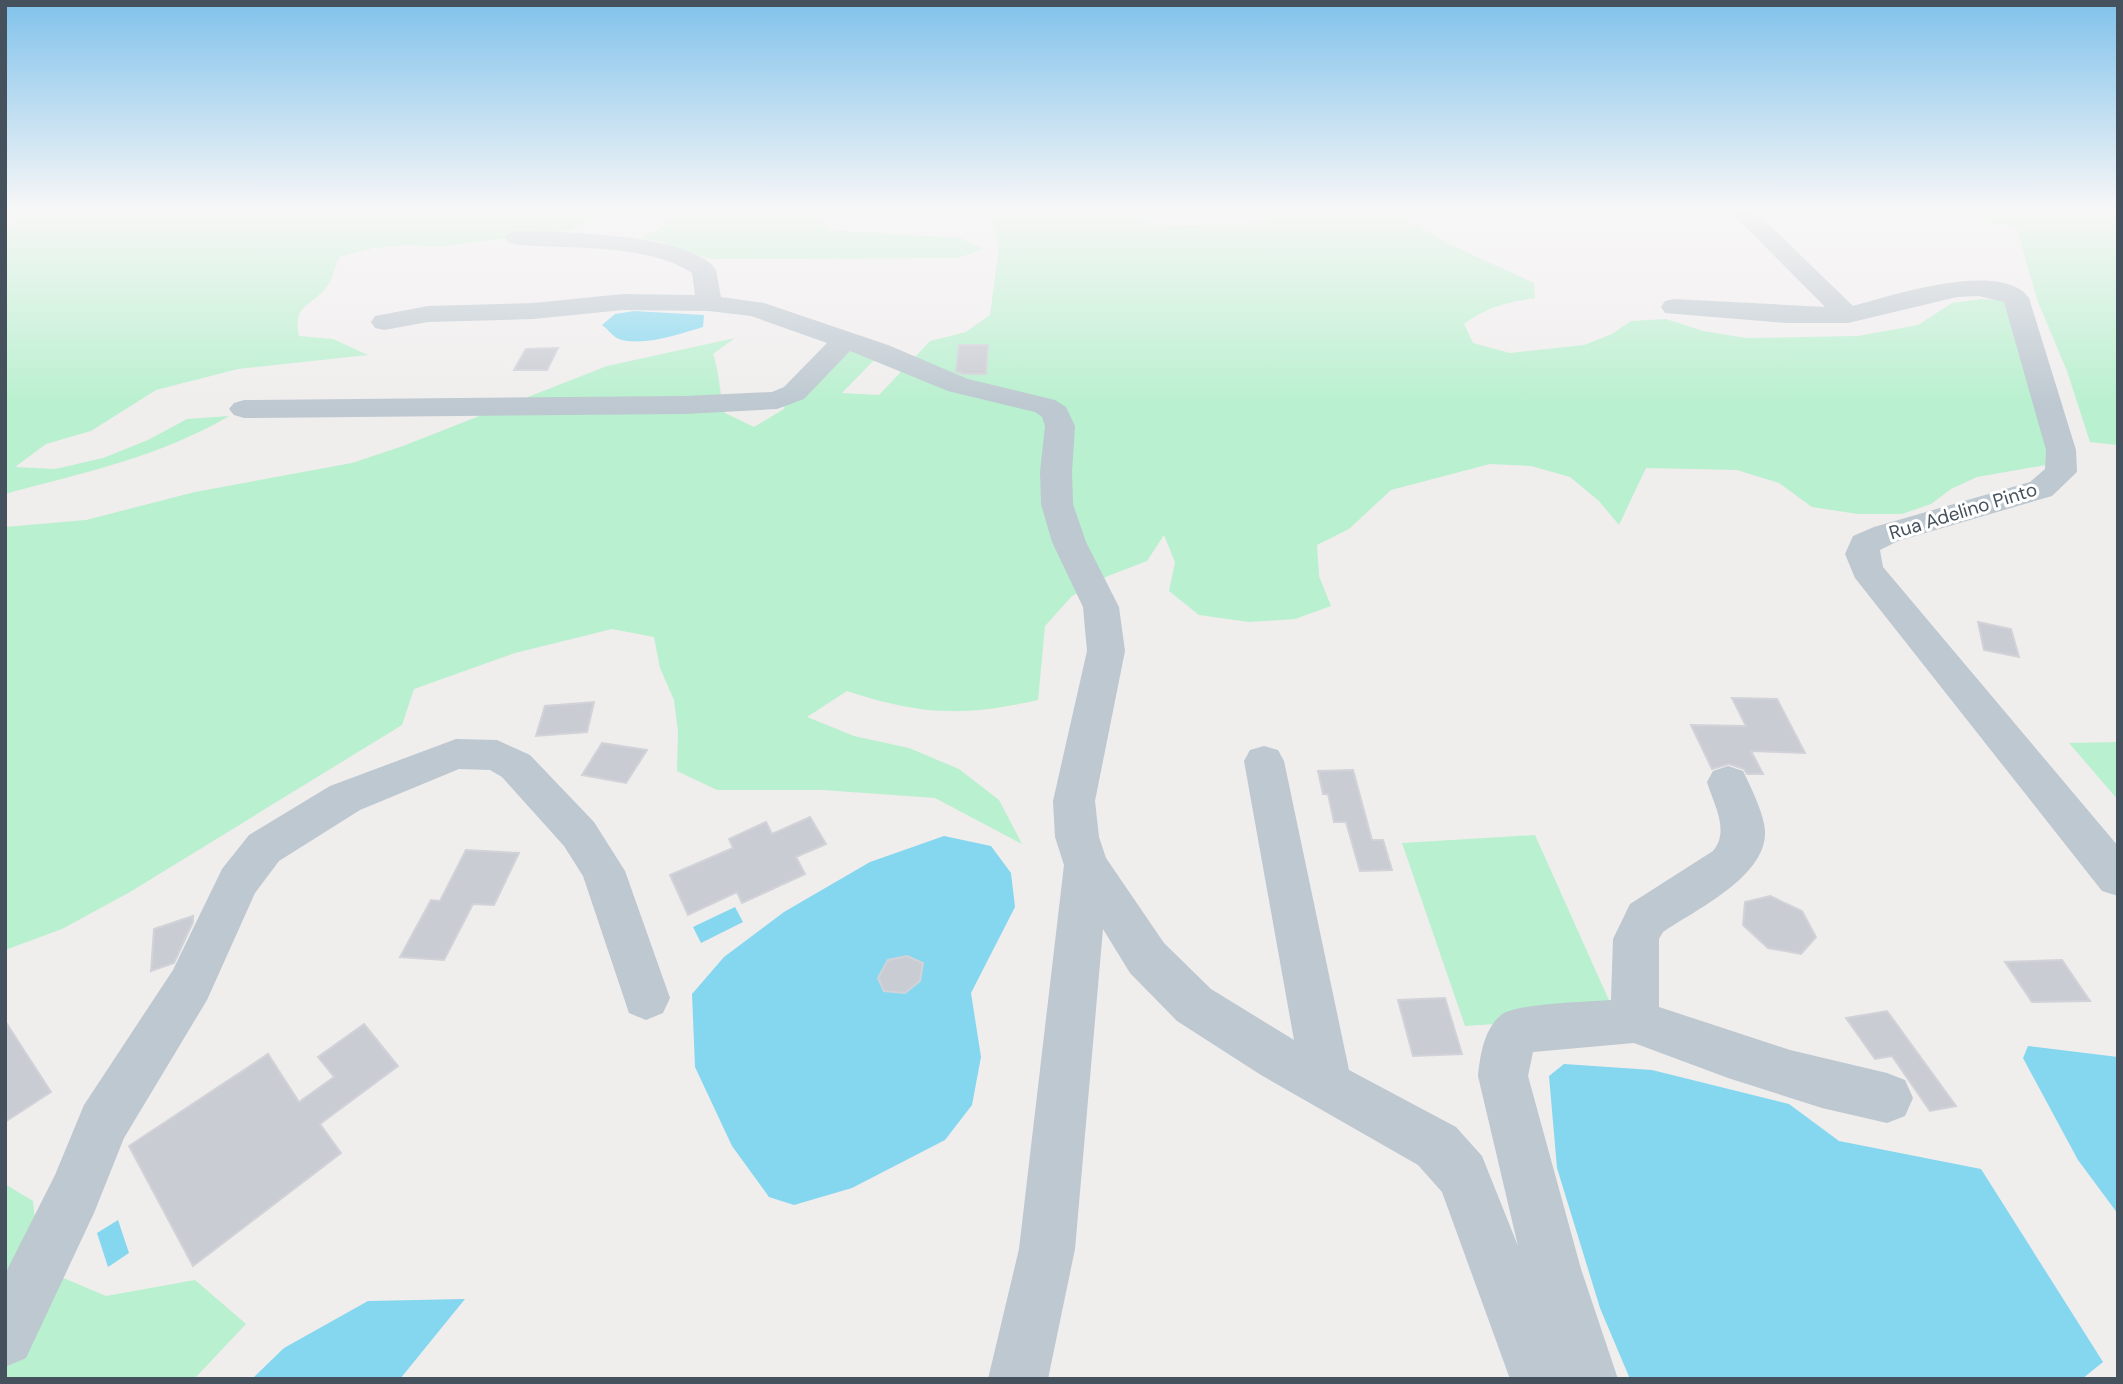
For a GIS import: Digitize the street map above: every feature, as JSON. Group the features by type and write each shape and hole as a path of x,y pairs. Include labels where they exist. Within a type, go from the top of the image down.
{"street":[{"path":"705,275 709,303"},
{"path":"1806,275 1848,315"},
{"name":"Rua Adelino Pinto","path":"1848,315 1968,286 1990,288 2016,298 2061,450 2061,472 2041,489 1886,534 1865,544 1862,554 1867,570 2118,878"},
{"path":"383,321 428,314 533,310 622,302 709,303 755,309 878,351 958,385 1045,406 1056,413 1060,426 1056,472 1057,504 1069,542 1101,607 1106,651 1073,801 1077,837 1086,865 1147,958 1194,1005 1279,1058 1437,1146 1463,1175 1540,1379"},
{"path":"1674,307 1719,312 1848,315"},
{"path":"244,408 685,405 776,400 794,393 844,341"},
{"path":"5,1337 75,1194 103,1123 190,985 238,882 264,848 345,797 456,754 497,755 516,765 579,834 603,871 646,998"},
{"path":"1264,761 1311,995 1325,1082"},
{"path":"1634,1020 1636,939 1646,918 1729,864 1742,848 1744,830 1728,782"},
{"path":"1018,1379 1047,1249 1086,865"},
{"path":"1588,1379 1552,1269 1503,1076 1506,1050 1519,1031 1634,1020 1765,1069 1820,1085 1887,1098"}],"green space":[{"path":"5,275 332,275 327,286 300,313 299,336 333,339 368,355 238,369 156,390 91,431 46,444 15,467 55,469 103,458 148,440 187,419 229,416 176,443 148,453 5,494"},
{"path":"995,275 1516,275 1534,283 1535,298 1498,306 1464,324 1473,343 1510,353 1584,345 1612,334 1631,321 1666,319 1703,331 1746,338 1858,336 1918,325 1952,303 1982,299 2012,301 2048,438 2046,465 1977,477 1951,489 1931,504 1902,514 1858,514 1812,507 1779,483 1737,470 1646,468 1619,525 1599,501 1570,477 1531,466 1490,464 1391,490 1349,529 1317,545 1319,576 1331,606 1295,619 1249,622 1199,615 1169,591 1175,562 1164,535 1147,561 1108,576 1072,596 1045,626 1038,700 987,709 942,711 897,705 847,691 807,717 854,736 909,748 959,769 999,800 1022,844 935,798 823,790 717,790 677,771 678,732 674,700 660,668 654,637 612,629 515,653 414,689 402,725 130,892 62,929 5,950 5,527 86,520 195,492 352,463 403,446 607,366 735,338 713,354 723,406 725,413 754,427 784,409 787,389 866,340 877,357 842,393 879,395 930,341 966,332 990,315"},
{"path":"2030,275 2118,275 2118,445 2090,442 2067,371 2038,302"},
{"path":"2118,742 2118,800 2069,743"},
{"path":"1535,835 1616,1016 1465,1026 1402,843"},
{"path":"5,1184 33,1201 40,1268 106,1296 195,1280 246,1324 194,1379 5,1379"}],"water":[{"path":"634,311 704,315 703,327 661,339 629,341 615,337 602,325 615,314"},
{"path":"944,836 991,846 1011,873 1015,907 971,993 981,1057 972,1105 945,1140 852,1188 794,1205 769,1197 732,1146 695,1067 692,994 724,957 784,912 870,862","holes":["907,956 923,963 920,981 905,993 884,991 878,978 888,960"]},
{"path":"735,907 743,922 701,943 693,927"},
{"path":"2028,1046 2118,1057 2118,1214 2078,1160 2023,1058"},
{"path":"1564,1064 1652,1070 1789,1104 1839,1141 1981,1169 2103,1362 2082,1379 1630,1379 1600,1308 1557,1168 1549,1076"},
{"path":"118,1220 129,1253 108,1267 97,1233"},
{"path":"465,1299 400,1379 252,1379 284,1348 368,1301"}],"building":[{"path":"959,345 988,345 986,374 963,374 956,371"},
{"path":"558,348 547,370 514,370 526,349"},
{"path":"1978,622 2011,629 2019,657 1984,650"},
{"path":"1732,698 1777,699 1805,753 1751,751 1763,774 1747,774 1744,769 1729,764 1712,769 1691,725 1746,726"},
{"path":"594,702 587,732 536,736 545,706"},
{"path":"602,743 647,750 626,783 582,775"},
{"path":"1353,770 1372,840 1383,840 1392,870 1360,871 1346,822 1334,822 1328,794 1323,794 1318,771"},
{"path":"810,817 826,844 796,857 805,874 742,903 737,892 688,915 670,875 733,848 729,839 766,822 772,834"},
{"path":"466,850 519,853 494,905 473,904 444,960 400,957 431,900 440,901"},
{"path":"1770,896 1802,911 1816,937 1801,954 1768,948 1743,925 1745,902"},
{"path":"193,916 193,922 174,963 151,971 154,929"},
{"path":"907,956 923,963 920,981 905,993 884,991 878,978 888,960"},
{"path":"2062,960 2090,1001 2032,1002 2005,962"},
{"path":"1445,998 1462,1054 1413,1056 1398,1000"},
{"path":"1887,1011 1956,1106 1930,1111 1892,1056 1875,1059 1846,1018"},
{"path":"5,1021 51,1092 5,1122"},
{"path":"364,1024 398,1066 320,1124 341,1153 193,1266 129,1146 268,1054 299,1102 334,1077 318,1057"}]}
